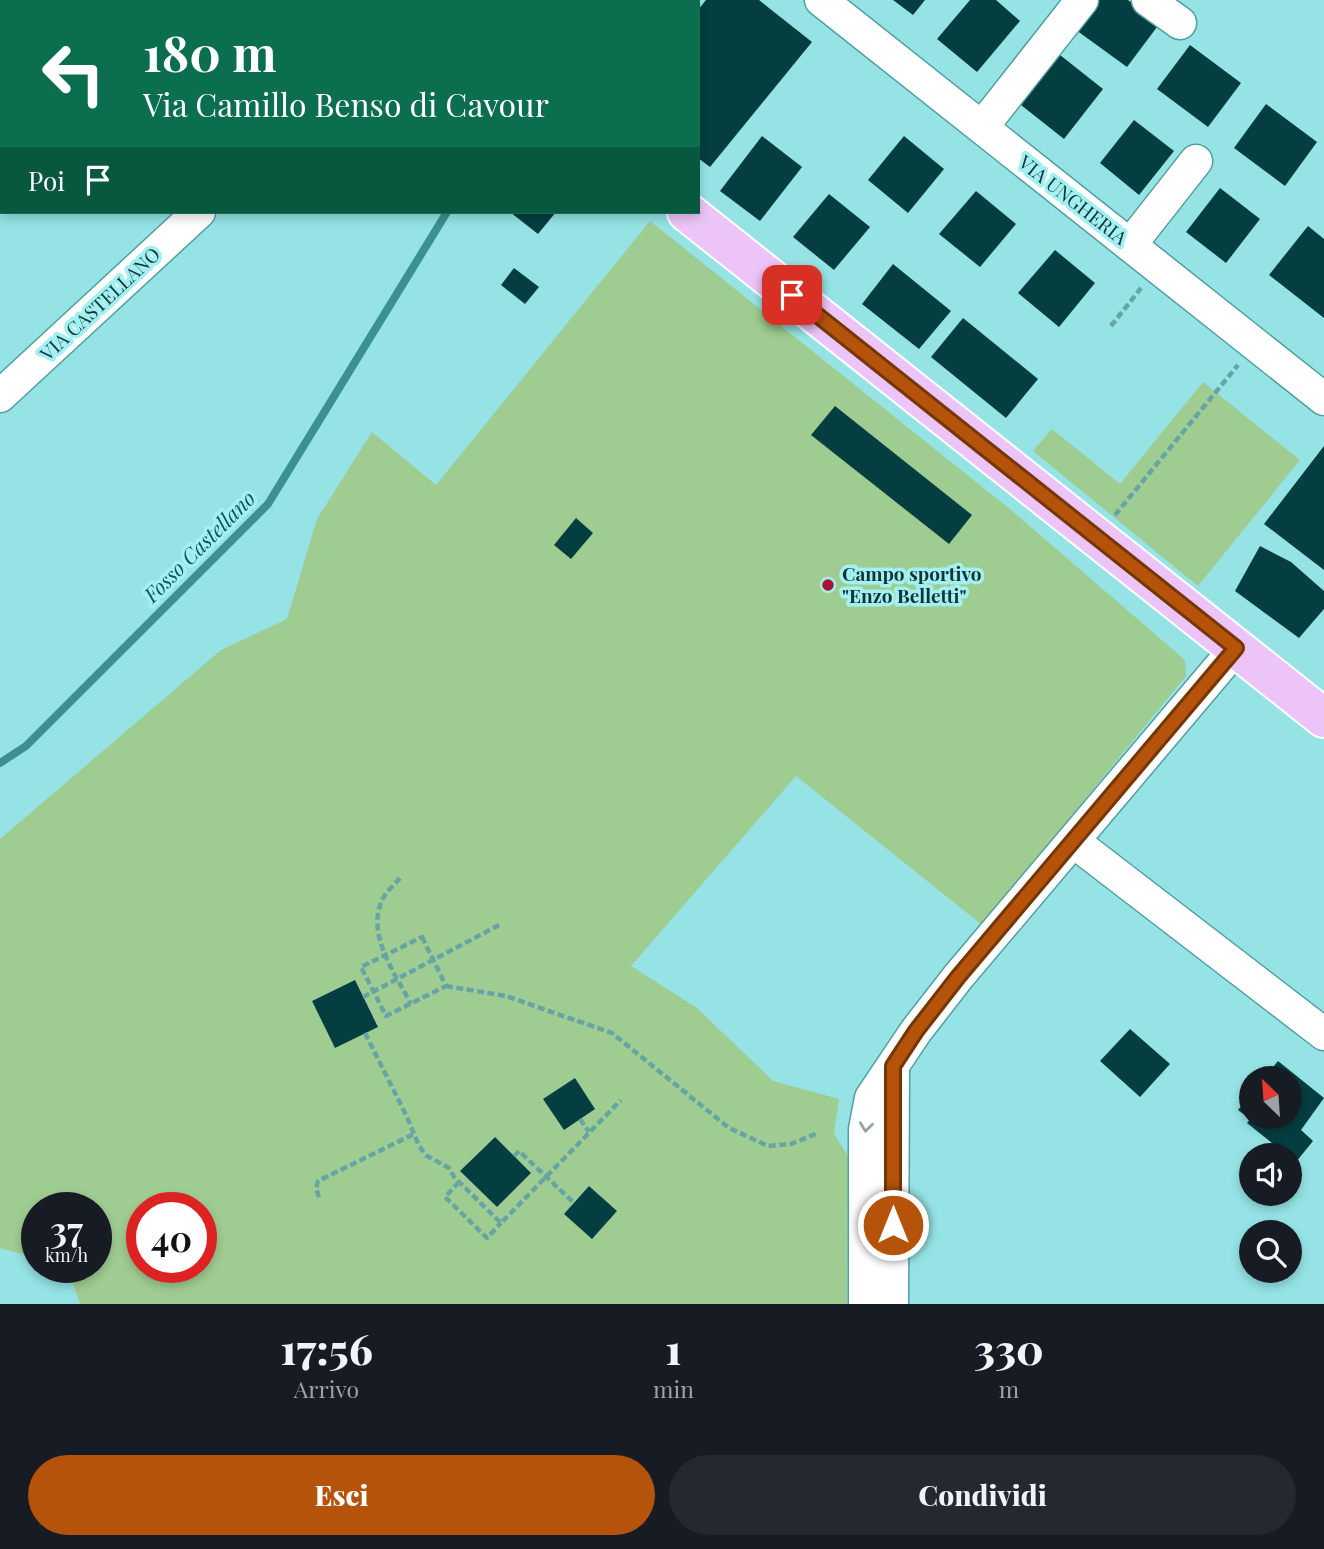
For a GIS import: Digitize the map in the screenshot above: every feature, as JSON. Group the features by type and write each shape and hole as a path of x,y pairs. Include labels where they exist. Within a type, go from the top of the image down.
{"main road":[{"path":"690,214 1324,718"}],"street":[{"name":"VIA UNGHERIA","path":"821,0 1324,399"},
{"path":"982,127 1082,0"},
{"path":"1148,0 1180,23"},
{"path":"1130,245 1196,161"},
{"name":"VIA CASTELLANO","path":"0,396 197,214"},
{"path":"865,1304 865,1129 871,1098 916,1031 958,977 1236,648"},
{"path":"1073,841 1324,1034"},
{"path":"892,1304 893,1066"}],"path":[{"path":"1111,326 1158,267"},
{"path":"1096,537 1255,344"},
{"path":"400,878 384,897 376,930 411,1004"},
{"path":"363,997 434,962 501,924"},
{"path":"446,986 422,937 361,967 386,1016 446,986 506,996 612,1032 729,1128 768,1146 791,1144 818,1133"},
{"path":"365,1033 418,1146 427,1156 449,1168 459,1182 501,1223"},
{"path":"459,1182 445,1197 487,1238 621,1100"},
{"path":"580,1119 589,1132"},
{"path":"319,1197 316,1188 318,1181 414,1134"},
{"path":"514,1156 519,1151 574,1203"}],"green space":[{"path":"650,221 1011,510 1185,660 1186,676 982,925 796,776 631,966 697,1008 773,1081 839,1099 834,1134 848,1156 847,1304 80,1304 73,1283 112,1283 112,1192 21,1192 21,1254 0,1248 0,839 221,650 287,619 317,519 372,432 436,485","holes":["355,980 378,1026 335,1048 312,1001","575,1078 595,1109 564,1129","494,1137 531,1173 497,1207 460,1171","589,1186 616,1211 591,1238 564,1214"]},
{"path":"1203,382 1300,460 1198,586 1033,451 1052,429 1120,484"}],"building":[{"path":"706,0 759,0 812,42 710,167 700,160 700,8"},
{"path":"893,0 925,0 913,15"},
{"path":"970,0 996,0 1020,21 977,72 937,39"},
{"path":"1098,0 1128,0 1160,23 1127,67 1076,30"},
{"path":"1190,45 1241,83 1208,127 1157,89"},
{"path":"1060,55 1103,89 1064,139 1021,105"},
{"path":"1266,104 1317,142 1285,186 1234,148"},
{"path":"1134,120 1174,151 1139,195 1100,163"},
{"path":"762,136 802,167 760,221 720,191"},
{"path":"904,136 944,169 908,213 868,180"},
{"path":"1220,188 1260,219 1226,263 1186,232"},
{"path":"976,191 1016,224 980,267 939,234"},
{"path":"829,194 870,227 834,270 793,237"},
{"path":"513,214 554,214 538,234"},
{"path":"1308,226 1324,239 1324,318 1269,275"},
{"path":"1055,250 1095,283 1059,327 1018,293"},
{"path":"893,264 951,311 919,349 862,304"},
{"path":"514,268 539,287 525,304 501,285"},
{"path":"963,318 1038,379 1006,418 931,357"},
{"path":"835,406 972,515 949,544 811,435"},
{"path":"1324,446 1324,570 1264,524"},
{"path":"576,518 593,533 571,559 554,545"},
{"path":"1260,546 1291,562 1324,591 1324,609 1299,638 1235,591"},
{"path":"355,980 378,1027 335,1048 312,1001"},
{"path":"1130,1029 1170,1064 1140,1097 1100,1061"},
{"path":"575,1078 595,1109 564,1130 543,1099"},
{"path":"1302,1080 1324,1098 1302,1129"},
{"path":"1254,1129 1302,1129 1313,1141 1302,1155 1302,1143 1272,1143"},
{"path":"495,1137 531,1173 497,1207 460,1171"},
{"path":"589,1186 617,1211 592,1239 564,1214"}],"waterway":[{"name":"Fosso Castellano","path":"0,763 26,746 268,504 446,214"}],"place":[{"name":"Campo sportivo \"Enzo Belletti\"","path":"828,585"}],"route":[{"path":"792,295 1236,648 958,977 893,1066 893,1225"}]}
